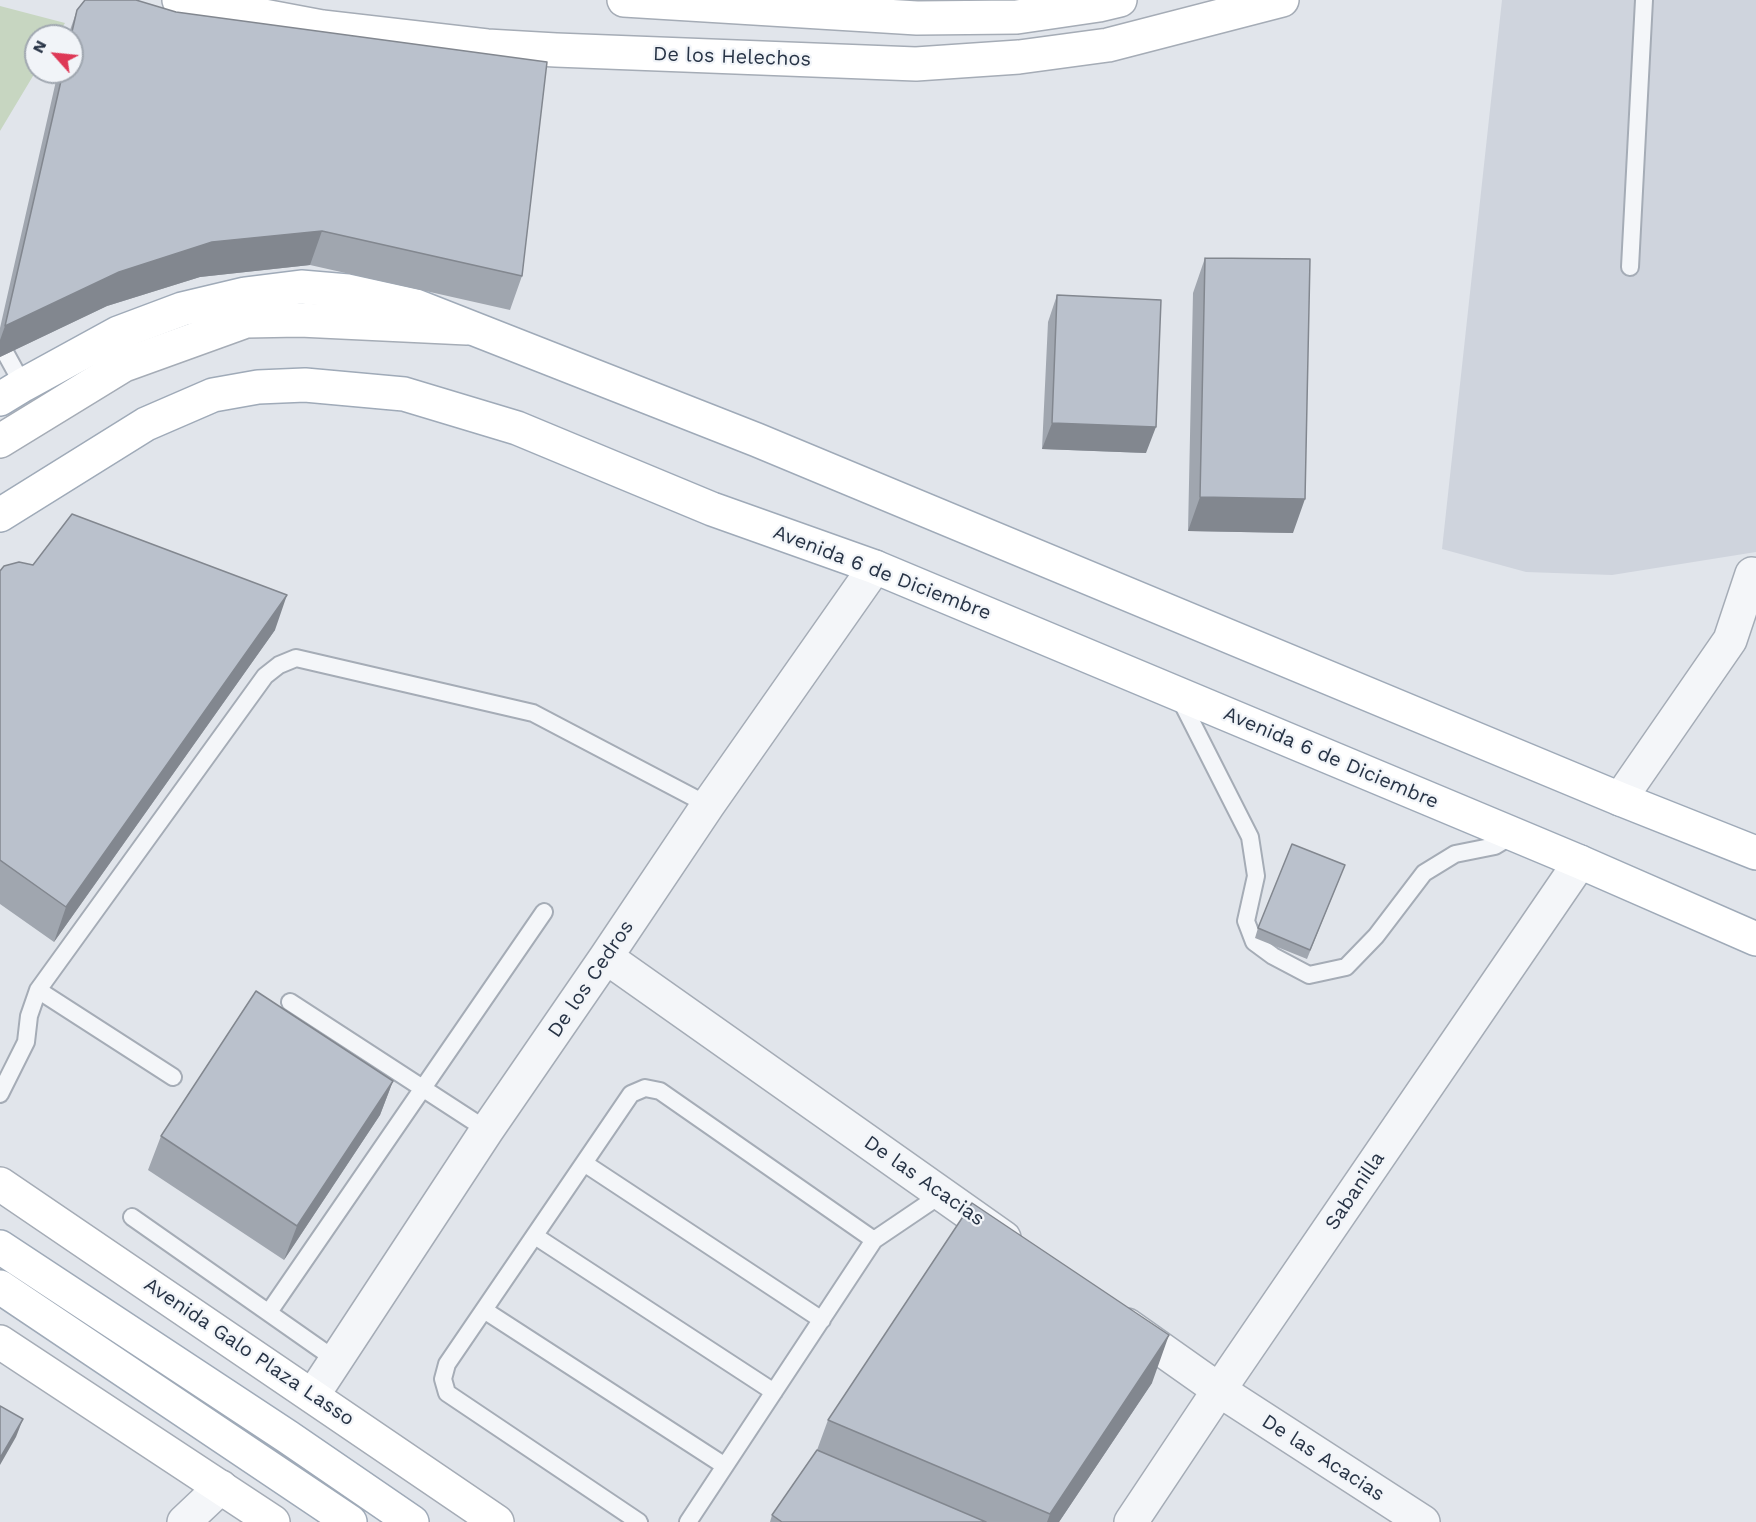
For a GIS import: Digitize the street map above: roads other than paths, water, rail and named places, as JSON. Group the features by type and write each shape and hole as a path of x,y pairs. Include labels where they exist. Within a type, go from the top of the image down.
{"main road":[{"name":"De los Helechos","path":"179,0 322,27 487,46 916,64 1019,57 1108,45 1282,0"},
{"path":"624,0 917,9 1017,17 1106,2"},
{"path":"12,392 118,333 182,309 245,294 300,287 348,291 416,306 478,328 757,440 1620,799 1756,853"},
{"path":"0,441 124,365 246,321 300,320 478,328"},
{"name":"Avenida 6 de Diciembre","path":"0,515 146,424 213,395 258,387 305,385 404,394 517,428 712,508 874,567 1515,834 1756,939"},
{"name":"Avenida Galo Plaza Lasso","path":"0,1184 497,1522"},
{"path":"0,1247 288,1437 412,1522"},
{"path":"0,1287 350,1522"},
{"path":"0,1342 273,1522"}],"street":[{"name":"De los Cedros","path":"313,1395 488,1130 708,805 874,567"},
{"path":"1620,799 1730,640 1752,574"},
{"name":"Sabanilla","path":"1131,1522 1580,862"},
{"name":"De las Acacias","path":"606,957 1028,1255"},
{"name":"De las Acacias","path":"1104,1309 1219,1390 1423,1522"},
{"path":"184,1522 221,1487"}],"lane":[{"path":"1630,267 1644,0"},
{"path":"0,343 12,392"},
{"path":"0,1094 26,1042 29,1016 38,990 266,676 279,665 296,658 533,712 708,805"},
{"path":"1177,693 1250,837 1256,876 1246,921 1254,942 1274,957 1309,975 1346,967 1376,936 1424,873 1455,854 1495,846 1515,834"},
{"path":"269,1312 544,912"},
{"path":"38,990 173,1077"},
{"path":"290,1002 488,1130"},
{"path":"639,1522 447,1393 443,1379 447,1364 631,1094 645,1088 660,1091 874,1240"},
{"path":"584,1163 822,1320"},
{"path":"688,1522 874,1240 942,1194"},
{"path":"132,1217 336,1360"},
{"path":"535,1236 774,1392"},
{"path":"484,1310 725,1466"}]}
